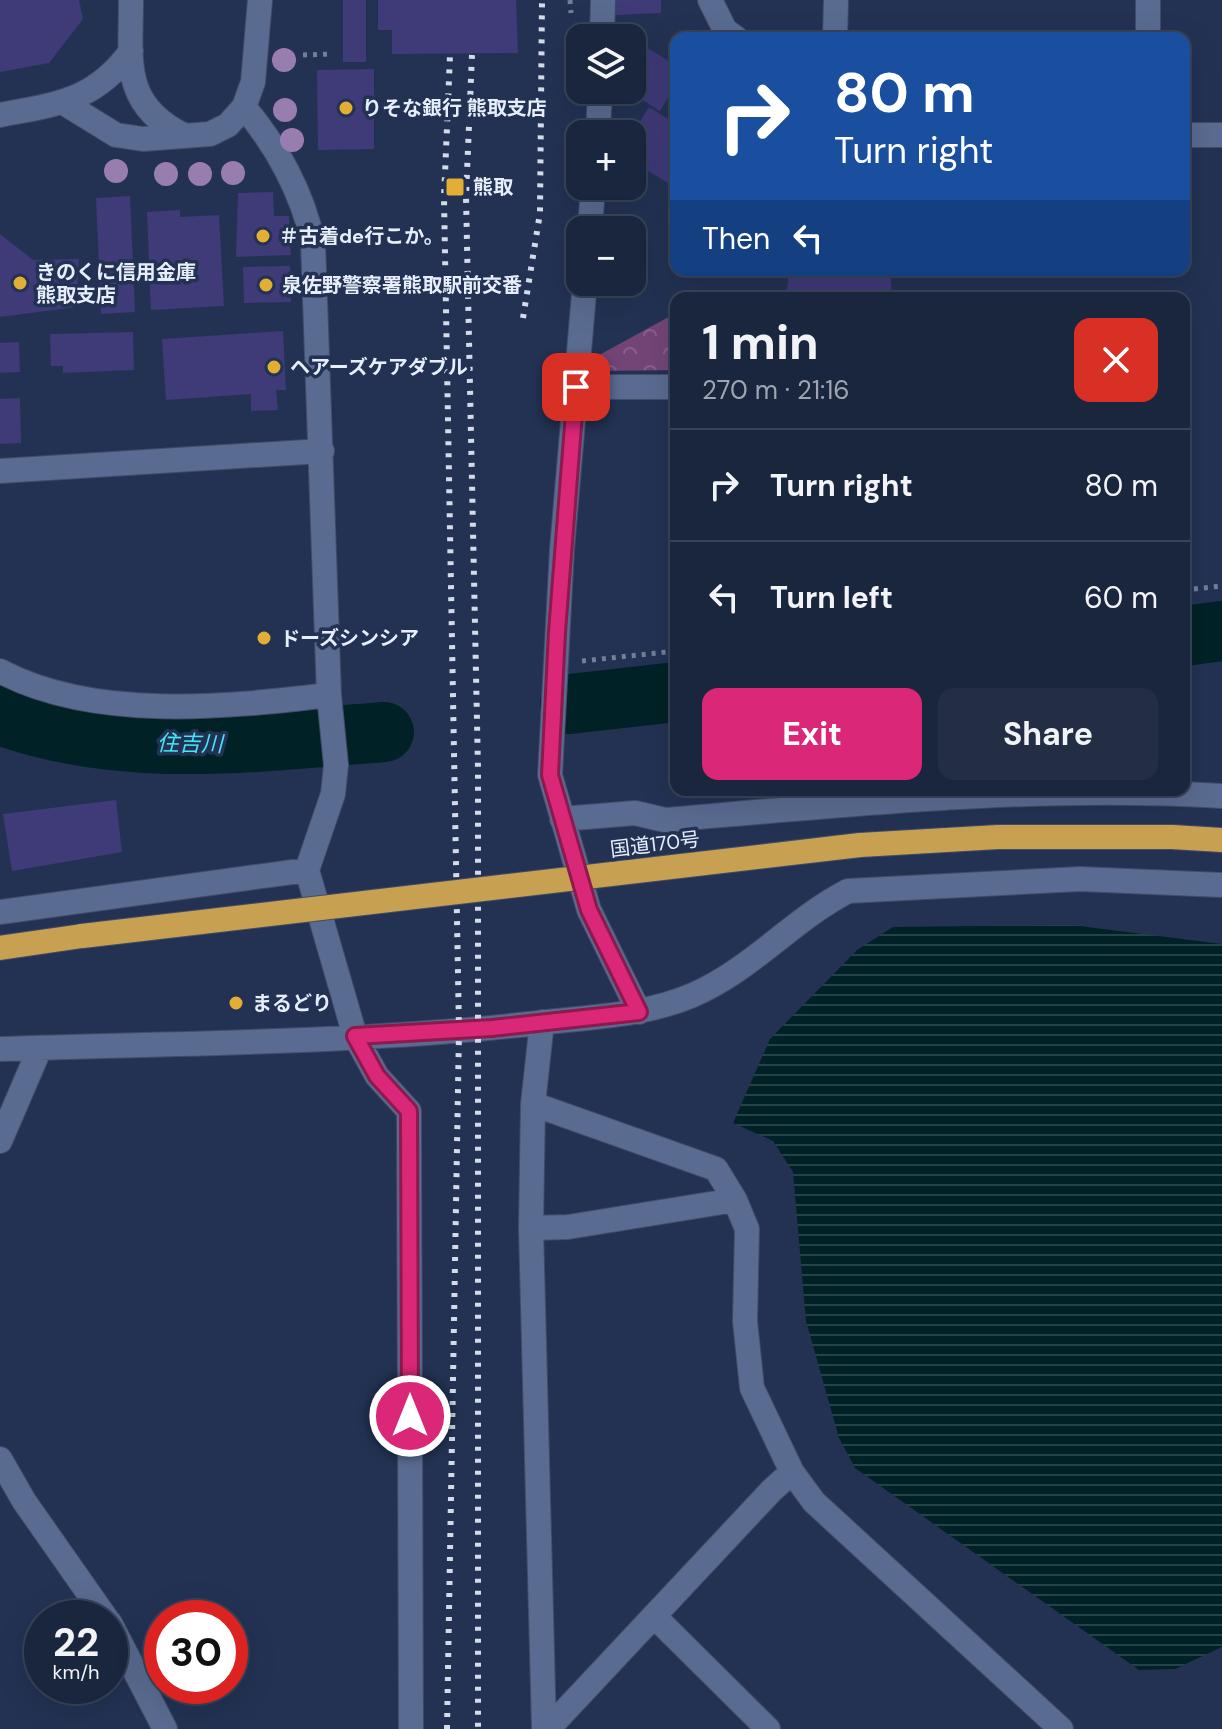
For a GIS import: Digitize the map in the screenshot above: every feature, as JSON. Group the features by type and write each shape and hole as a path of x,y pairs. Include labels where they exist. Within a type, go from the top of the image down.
{"highway":[{"name":"国道170号","path":"0,948 860,845 998,837 1222,840"}],"street":[{"path":"131,0 131,51 141,103 157,122 183,135"},
{"path":"64,103 116,135 143,139 210,134 228,125 244,107 253,82 260,0"},
{"path":"602,24 603,0"},
{"path":"710,0 728,32"},
{"path":"835,32 836,0"},
{"path":"1148,0 1148,32"},
{"path":"0,115 64,103 108,79 131,51"},
{"path":"244,107 261,127 307,214 313,243 329,695 336,765 333,794 307,870 355,1036 377,1076 409,1111 411,1729"},
{"path":"1190,135 1222,135"},
{"path":"584,296 555,660 550,775 589,910 639,1012"},
{"path":"576,387 670,387"},
{"path":"0,471 322,451"},
{"path":"0,671 24,684 122,704 217,708 329,695"},
{"path":"1190,795 1222,796"},
{"path":"562,819 635,813 665,820 942,796"},
{"path":"0,912 307,870"},
{"path":"0,1049 355,1036 639,1012 692,996 746,966 824,904 848,891 1080,879 1222,885"},
{"path":"542,1022 533,1104 531,1228 546,1729"},
{"path":"0,1141 40,1048"},
{"path":"533,1104 716,1169 735,1200 747,1229 745,1321 752,1388 792,1472 814,1502 1061,1729"},
{"path":"531,1228 568,1227 735,1200"},
{"path":"0,1459 24,1501 93,1600"},
{"path":"546,1729 792,1472"},
{"path":"654,1616 768,1729"},
{"path":"128,1658 165,1729"}],"path":[{"path":"303,55 332,54"},
{"path":"1190,589 1222,586"},
{"path":"555,660 575,662 670,652"}],"green space":[{"path":"670,316 670,370 600,371 586,356 601,354"}],"shaded area":[{"path":"1072,925 1222,944 1222,1647 1175,1669 1139,1670 855,1468 839,1438 806,1321 793,1172 773,1141 733,1123 770,1039 857,950 893,927"}],"building":[{"path":"0,0 79,0 83,19 49,63 0,72"},
{"path":"343,0 366,0 366,62 343,62"},
{"path":"378,0 516,0 518,53 392,54 392,30 378,30"},
{"path":"616,0 661,0 661,13 615,15"},
{"path":"646,47 670,61 670,95 660,111 646,102"},
{"path":"374,69 374,149 318,150 317,70"},
{"path":"649,107 670,120 670,184 646,170 646,120 641,120"},
{"name":"＃古着de行こか。","path":"273,192 274,216 289,216 291,255 236,257 238,193"},
{"path":"130,196 135,312 101,314 96,198"},
{"path":"180,210 180,217 219,215 224,306 151,310 147,212"},
{"path":"0,234 33,260 79,259 76,307 0,317"},
{"path":"290,266 291,302 244,303 243,267"},
{"path":"788,276 890,276 892,292 802,292 787,291"},
{"path":"283,331 286,390 276,390 278,410 251,411 251,394 166,400 162,339"},
{"path":"133,332 134,370 63,373 63,366 51,366 50,334"},
{"path":"19,342 20,372 0,373 0,343"},
{"path":"20,398 21,443 0,444 0,399"},
{"path":"116,800 122,852 12,871 3,814"}],"waterway":[{"name":"住吉川","path":"1190,635 1222,631"},
{"name":"住吉川","path":"570,704 670,693"},
{"name":"住吉川","path":"0,715 47,729 142,743 239,743 384,732"}],"railway":[{"path":"523,318 540,213 542,0"},
{"path":"447,1729 459,1030 444,198 450,55"},
{"path":"472,55 466,196 478,769 478,1729"}],"place":[{"name":"りそな銀行 熊取支店","path":"346,108"},
{"name":"熊取","path":"455,187"},
{"name":"＃古着de行こか。","path":"263,236"},
{"name":"きのくに信用金庫 熊取支店","path":"20,283"},
{"name":"泉佐野警察署熊取駅前交番","path":"266,285"},
{"name":"ヘアーズケアダブル","path":"274,367"},
{"name":"ドーズシンシア","path":"264,638"},
{"name":"まるどり","path":"236,1003"}],"route":[{"path":"410,1416 409,1111 377,1076 355,1036 492,1028 639,1012 589,910 550,775 562,549 576,387"}]}
